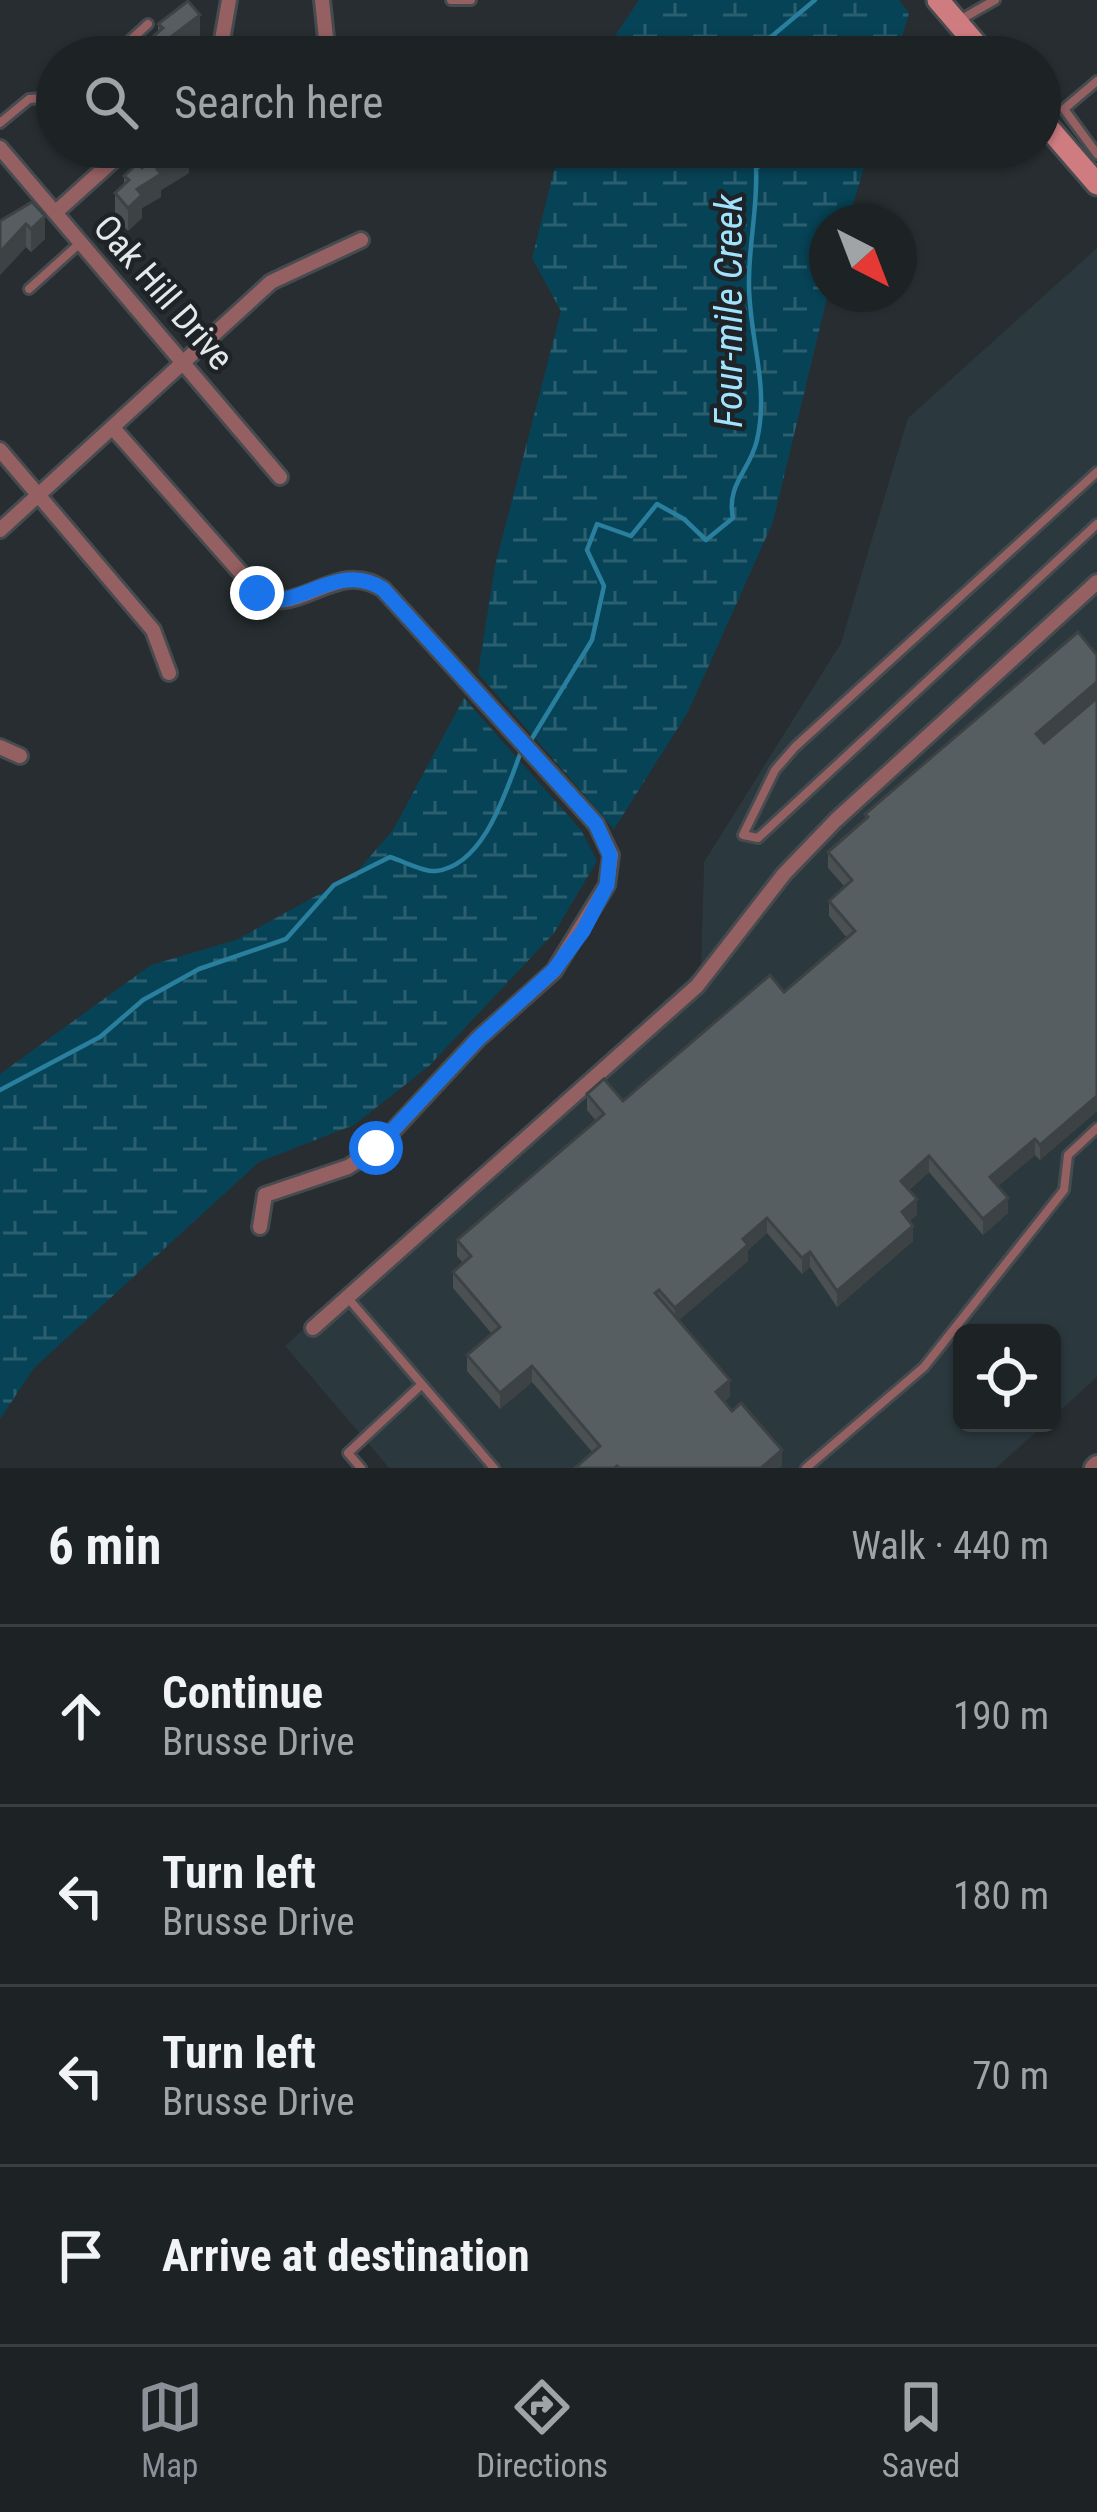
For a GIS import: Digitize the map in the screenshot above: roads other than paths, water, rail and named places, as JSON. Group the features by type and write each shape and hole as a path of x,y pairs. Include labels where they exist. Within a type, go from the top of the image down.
{"main road":[{"path":"938,0 969,36"},
{"path":"1061,142 1097,184"}],"street":[{"path":"223,36 229,0"},
{"path":"322,0 326,36"},
{"name":"Oak Hill Drive","path":"0,148 187,361 280,477"},
{"path":"56,212 105,168"},
{"path":"0,530 271,282 361,240"},
{"path":"113,428 262,598 285,599 348,577 383,589 596,824 610,855 607,885 554,970 478,1039 376,1148 348,1167 265,1195 260,1227"},
{"path":"0,450 152,630 169,673"},
{"path":"313,1328 698,986 784,874 836,820 1097,582"},
{"path":"0,747 20,756"}],"lane":[{"path":"451,0 470,0"},
{"path":"957,22 995,0"},
{"path":"135,36 148,24"},
{"path":"1097,81 1064,109 1097,154"},
{"path":"0,123 29,98 36,98"},
{"path":"29,290 81,242"},
{"path":"1097,472 795,747 775,770 743,835 758,838 1097,524"},
{"path":"806,1468 924,1367 1064,1190 1068,1155 1097,1128"},
{"path":"347,1297 494,1468"},
{"path":"361,1468 348,1453 420,1386"}],"waterway":[{"name":"Four-mile Creek","path":"772,36 815,0"},
{"name":"Four-mile Creek","path":"531,740 592,640 604,586 587,550 597,524 631,536 657,504 684,519 706,540 733,518 733,496 754,451 760,419 749,281 756,168"},
{"name":"Four-mile Creek","path":"0,1090 100,1037 143,1000 199,969 286,939 334,885 390,857 431,871 453,866 468,855 492,822 522,749"}]}
